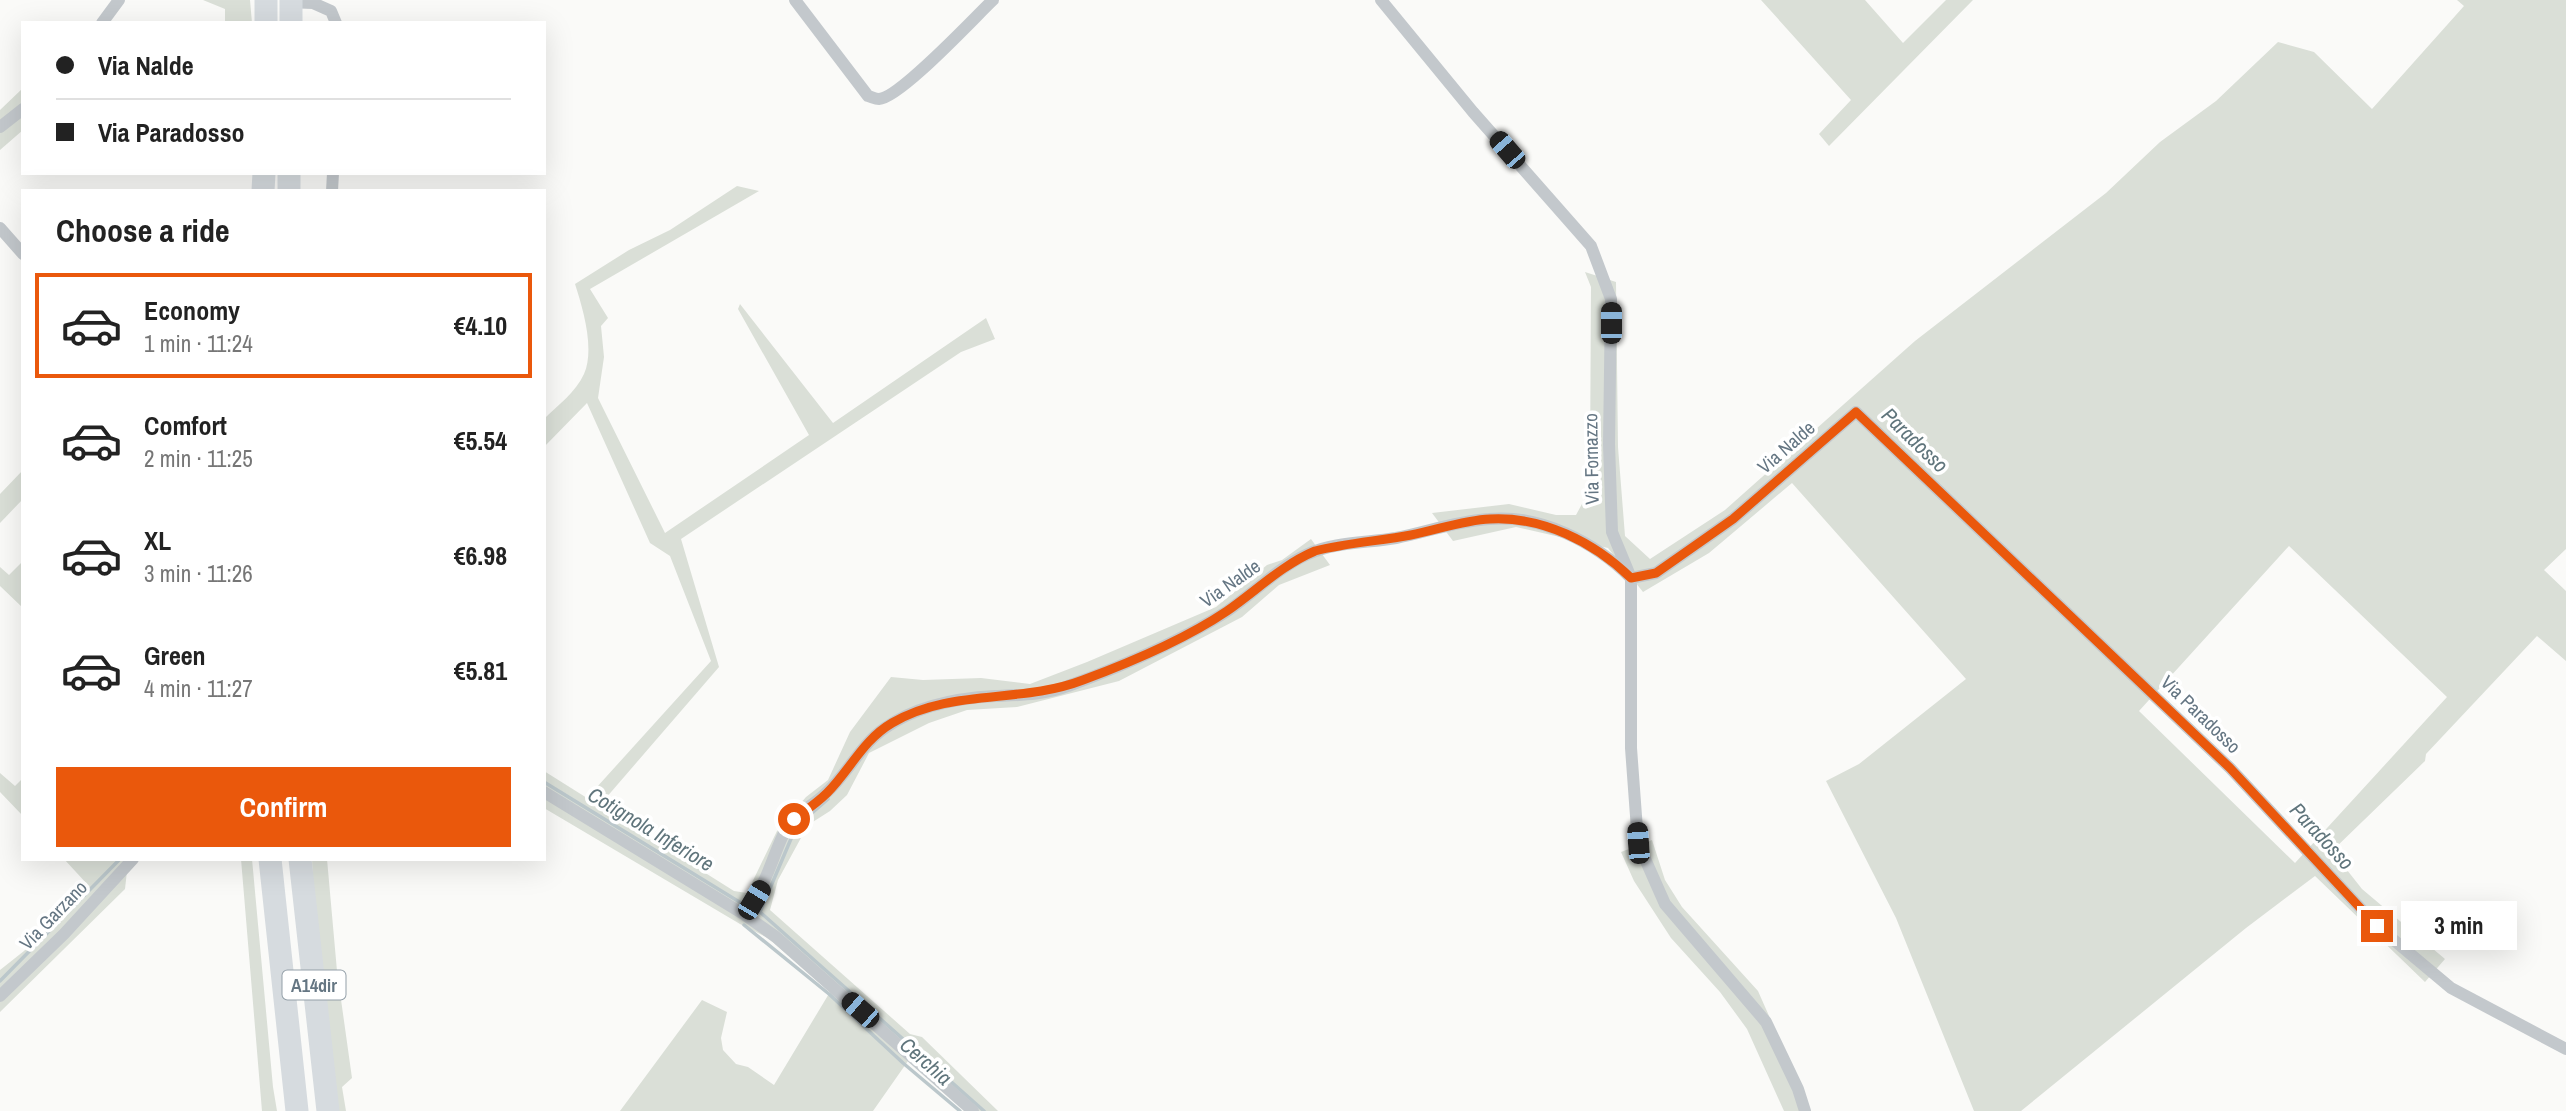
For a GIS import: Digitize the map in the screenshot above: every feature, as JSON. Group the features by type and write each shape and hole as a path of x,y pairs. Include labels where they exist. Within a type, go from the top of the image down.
{"highway":[{"path":"265,21 266,0"},
{"path":"291,0 291,21"},
{"name":"A14dir","path":"270,861 297,1111"},
{"name":"A14dir","path":"300,861 328,1111"}],"street":[{"path":"103,21 119,0"},
{"path":"252,0 313,3 331,11 335,21"},
{"path":"795,0 868,96 879,99 889,96 934,60 993,0"},
{"name":"Via Fornazzo","path":"1381,0 1473,112 1591,246 1611,299 1609,444 1612,532 1631,578 1631,748 1638,843 1665,904 1766,1021 1798,1089 1805,1111"},
{"path":"0,127 21,110"},
{"path":"0,228 21,252"},
{"name":"Via Nalde","path":"745,915 763,885 787,827 828,792 870,740 894,722 944,703 970,698 1035,694 1064,688 1100,674 1209,622 1300,558 1315,551 1424,533 1468,522 1507,519 1534,522 1557,529 1614,562 1631,578 1656,573 1733,519 1856,412"},
{"name":"Via Paradosso","path":"1856,412 2230,768 2377,926 2451,988 2566,1049"},
{"path":"546,793 745,915 776,937 973,1111"},
{"name":"Via Garzano","path":"0,996 64,934 130,861"}],"shaded area":[{"path":"203,0 250,0 252,21 225,21 225,9"},
{"path":"1761,0 1865,0 1903,43 1946,0 1973,0 1829,146 1819,134 1851,100"},
{"path":"2457,0 2566,0 2566,549 2544,570 2566,591 2566,661 2537,636 2426,754 2425,761 2332,851 2362,889 2445,959 2425,982 2315,876 2246,928 2021,1111 1974,1111 1896,918 1826,781 1859,764 1966,679 1792,483 1709,553 1643,592 1608,548 1516,527 1453,541 1432,513 1509,504 1556,515 1576,515 1589,491 1590,466 1591,287 1585,272 1616,282 1618,447 1625,536 1650,559 1725,510 1915,341 2106,193 2160,142 2216,101 2278,42 2314,52 2372,109 2464,6","holes":["2289,546 2447,697 2295,863 2139,711"]},
{"path":"21,90 21,132 0,150 0,110"},
{"path":"737,186 759,191 590,289 608,318 601,326 604,357 598,398 665,533 809,435 738,309 740,304 833,423 986,318 995,339 961,352 681,539 719,667 599,806 734,891 747,893 777,831 806,797 828,780 850,732 891,677 923,680 981,678 1030,684 1216,607 1267,565 1282,560 1311,539 1330,565 1279,585 1242,617 1119,681 1017,707 967,710 929,723 869,753 847,795 830,811 808,825 778,880 770,910 910,1034 922,1037 998,1111 965,1111 908,1061 873,1111 620,1111 702,1000 727,1012 721,1038 723,1050 736,1064 748,1067 774,1085 830,992 768,938 546,809 546,772 587,798 711,661 670,556 650,543 587,403 546,445 546,417 576,387 587,364 587,329 575,284 629,250 670,230"},
{"path":"21,472 21,501 0,523 0,494"},
{"path":"21,563 21,606 0,586 0,567 9,575"},
{"path":"0,773 15,786 21,780 21,814 0,792"},
{"path":"1652,840 1665,880 1682,907 1758,991 1811,1111 1784,1111 1747,1029 1720,992 1671,938 1634,881 1621,852"},
{"path":"66,861 137,861 127,871 125,889 0,1012 0,970 24,951 87,884"},
{"path":"241,861 252,861 277,1111 262,1111"},
{"path":"312,861 327,861 337,971 352,1078 342,1087 346,1111 332,1111 316,965"}],"waterway":[{"name":"Cotignola Inferiore","path":"546,783 741,903"},
{"path":"828,799 796,827 760,912 984,1111"},
{"name":"Cotignola Inferiore","path":"0,981 118,861"},
{"name":"Cerchia","path":"744,925 829,994 903,1063 960,1111"}],"route":[{"path":"794,819 828,792 870,740 894,722 944,703 970,698 1035,694 1064,688 1100,674 1200,627 1227,611 1300,558 1325,548 1424,533 1468,522 1507,519 1534,522 1557,529 1614,562 1631,578 1656,573 1733,519 1856,412 2230,768 2377,926"}],"water label":[{"name":"Paradosso","path":"1915,440"},
{"name":"Paradosso","path":"2322,836"}]}
